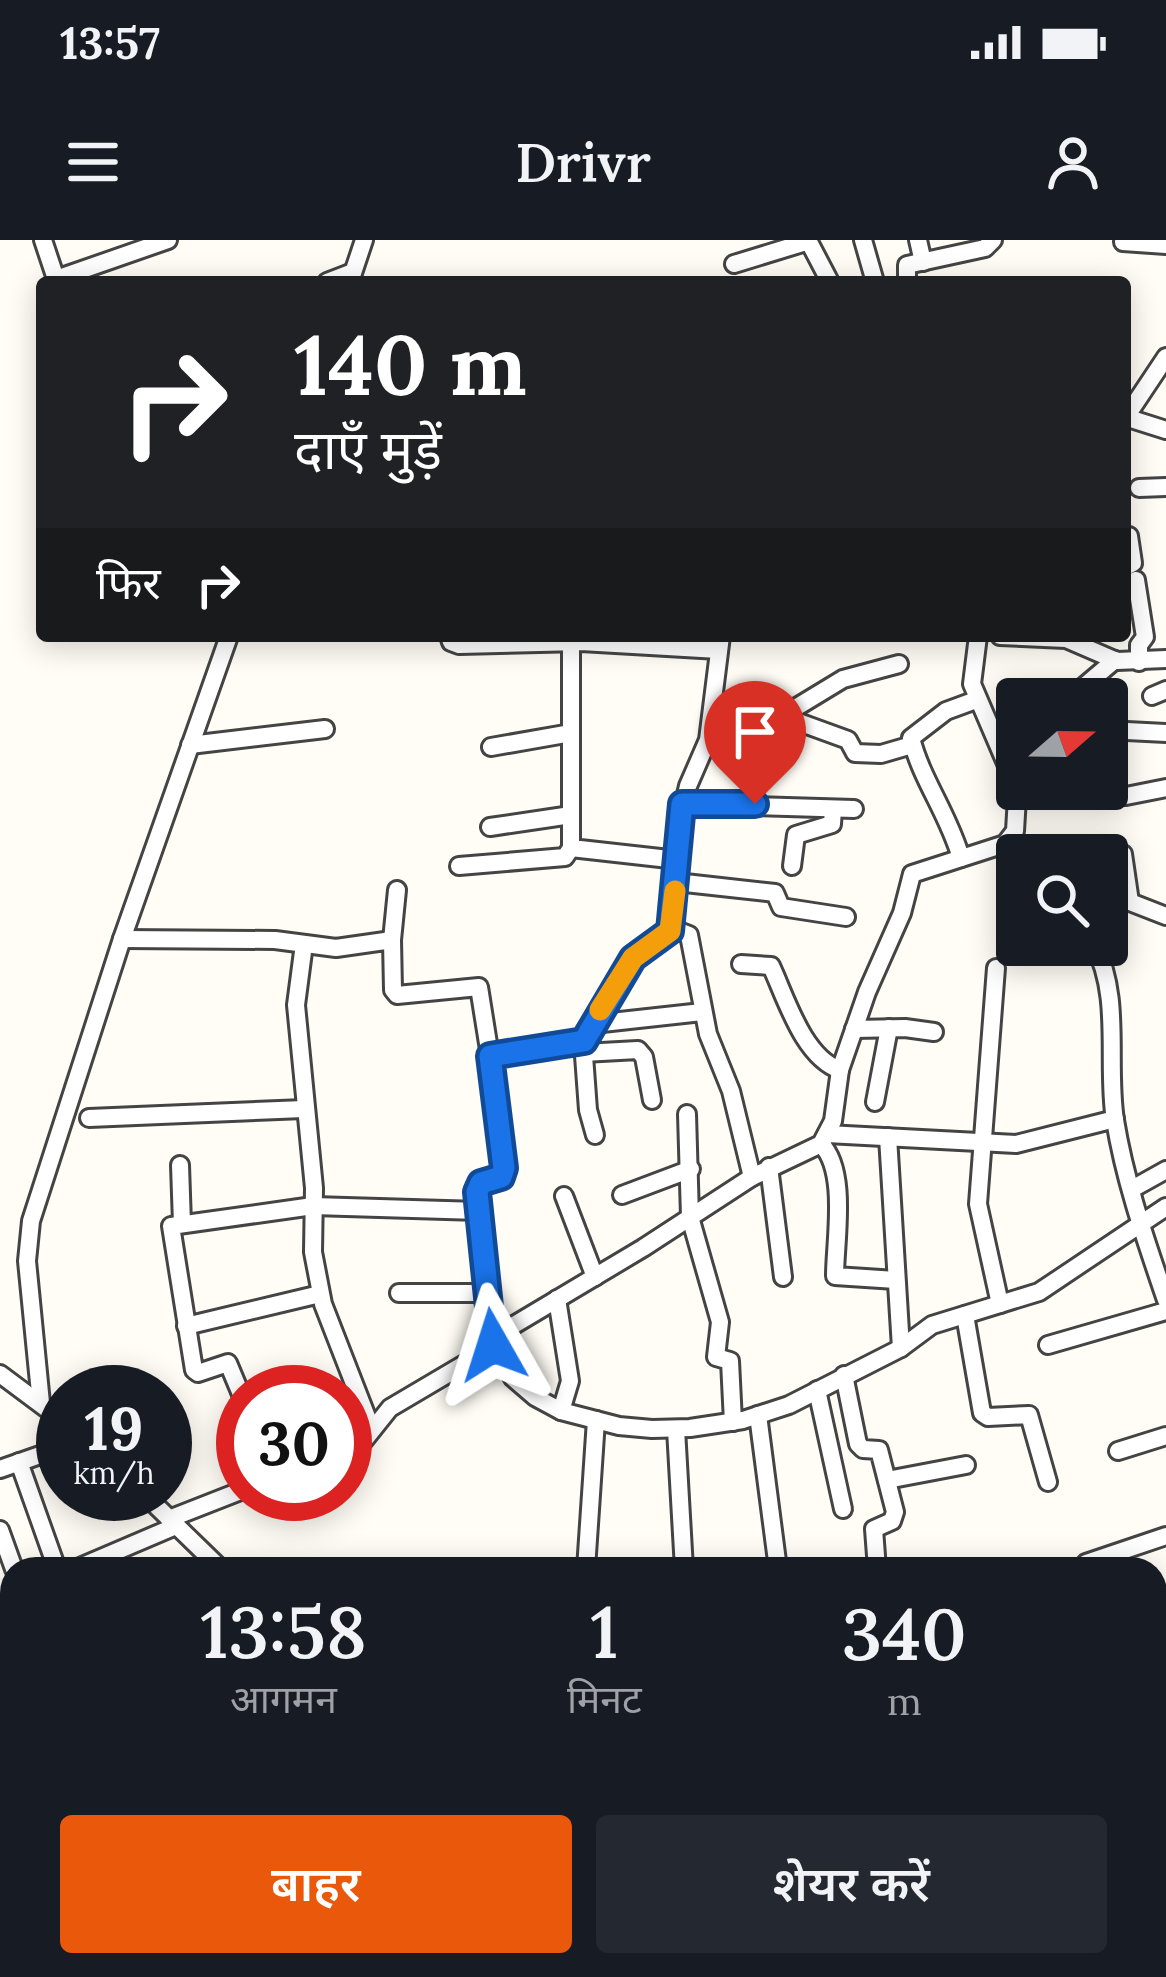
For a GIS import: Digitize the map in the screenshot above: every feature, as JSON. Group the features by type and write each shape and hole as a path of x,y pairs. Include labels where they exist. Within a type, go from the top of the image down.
{"street":[{"path":"43,240 55,276"},
{"path":"71,276 168,240"},
{"path":"352,276 364,240"},
{"path":"734,264 808,240 827,276"},
{"path":"863,240 873,276"},
{"path":"918,240 922,262"},
{"path":"906,276 905,268 985,248 993,240"},
{"path":"1123,242 1166,245"},
{"path":"1131,408 1166,357"},
{"path":"1131,419 1166,430"},
{"path":"1139,488 1166,487"},
{"path":"1131,574 1145,637 1138,649 1139,662"},
{"path":"37,1365 27,1261 31,1221 122,939 227,642"},
{"path":"456,642 720,643 710,728 682,804 671,928 633,958 583,1047 595,1135"},
{"path":"459,866 565,857 572,848 571,642"},
{"path":"977,642 972,671 976,700 996,742"},
{"path":"1074,642 1115,660 1166,658"},
{"path":"1094,678 1115,660"},
{"path":"710,728 782,716 842,679 899,664"},
{"path":"961,858 947,813 912,745 913,734 937,716 976,700"},
{"path":"782,716 848,740 855,753 880,754 912,745"},
{"path":"190,746 325,730"},
{"path":"1128,731 1166,733"},
{"path":"491,747 571,733"},
{"path":"1128,796 1166,788"},
{"path":"682,804 854,809"},
{"path":"792,866 796,835 832,824 833,809"},
{"path":"896,1280 836,1278 833,1166 824,1139 840,1070 902,913 912,874 1011,838 1017,810"},
{"path":"490,827 571,815"},
{"path":"572,848 678,860"},
{"path":"676,882 775,893 781,907 846,917"},
{"path":"1128,888 1130,902 1166,916"},
{"path":"397,890 392,940 397,995 479,987 504,1168 501,1177 478,1186 493,1345 513,1378 561,1411 619,1426 676,1429 758,1414 901,1348 932,1325 1039,1292 1166,1208"},
{"path":"671,928 689,935 702,1012 731,1091 752,1177"},
{"path":"122,939 275,940 336,948 392,940"},
{"path":"304,944 296,1005 314,1252 320,1294 347,1365"},
{"path":"741,964 771,966 784,999 818,1054 840,1070"},
{"path":"1101,966 1108,988 1115,1119 1140,1223 1166,1300"},
{"path":"996,968 979,1211 1000,1304"},
{"path":"592,1024 702,1012"},
{"path":"875,1102 889,1028"},
{"path":"854,1029 934,1032"},
{"path":"490,1056 583,1047 638,1051 644,1057 652,1100"},
{"path":"89,1118 304,1108"},
{"path":"687,1114 690,1217 720,1322 716,1357 730,1361 733,1421"},
{"path":"372,1430 390,1408 493,1345 514,1325 752,1177 824,1139 1035,1141 1115,1119"},
{"path":"888,1137 901,1348"},
{"path":"180,1165 182,1224"},
{"path":"770,1167 784,1277"},
{"path":"622,1195 691,1169"},
{"path":"1132,1189 1166,1170"},
{"path":"564,1196 595,1276"},
{"path":"216,1366 196,1372 171,1226 313,1206 479,1211"},
{"path":"399,1293 488,1294"},
{"path":"186,1326 320,1294"},
{"path":"557,1299 570,1382 561,1411"},
{"path":"1048,1345 1166,1311"},
{"path":"964,1315 982,1413 988,1418 1029,1415 1048,1482"},
{"path":"0,1375 36,1399"},
{"path":"844,1375 858,1444 879,1450 895,1516 874,1529 876,1557"},
{"path":"817,1390 843,1509"},
{"path":"758,1414 776,1557"},
{"path":"587,1557 596,1420"},
{"path":"676,1429 683,1557"},
{"path":"1118,1451 1166,1436"},
{"path":"0,1469 36,1456"},
{"path":"20,1462 53,1557"},
{"path":"887,1480 966,1465"},
{"path":"100,1557 216,1502"},
{"path":"172,1522 208,1557"},
{"path":"1104,1557 1166,1536"}],"slow traffic":[{"path":"600,1010 640,950 670,931 675,891"}],"route":[{"path":"493,1345 477,1192 481,1183 501,1177 504,1168 490,1056 584,1041 633,958 670,931 682,804 755,804"}]}
